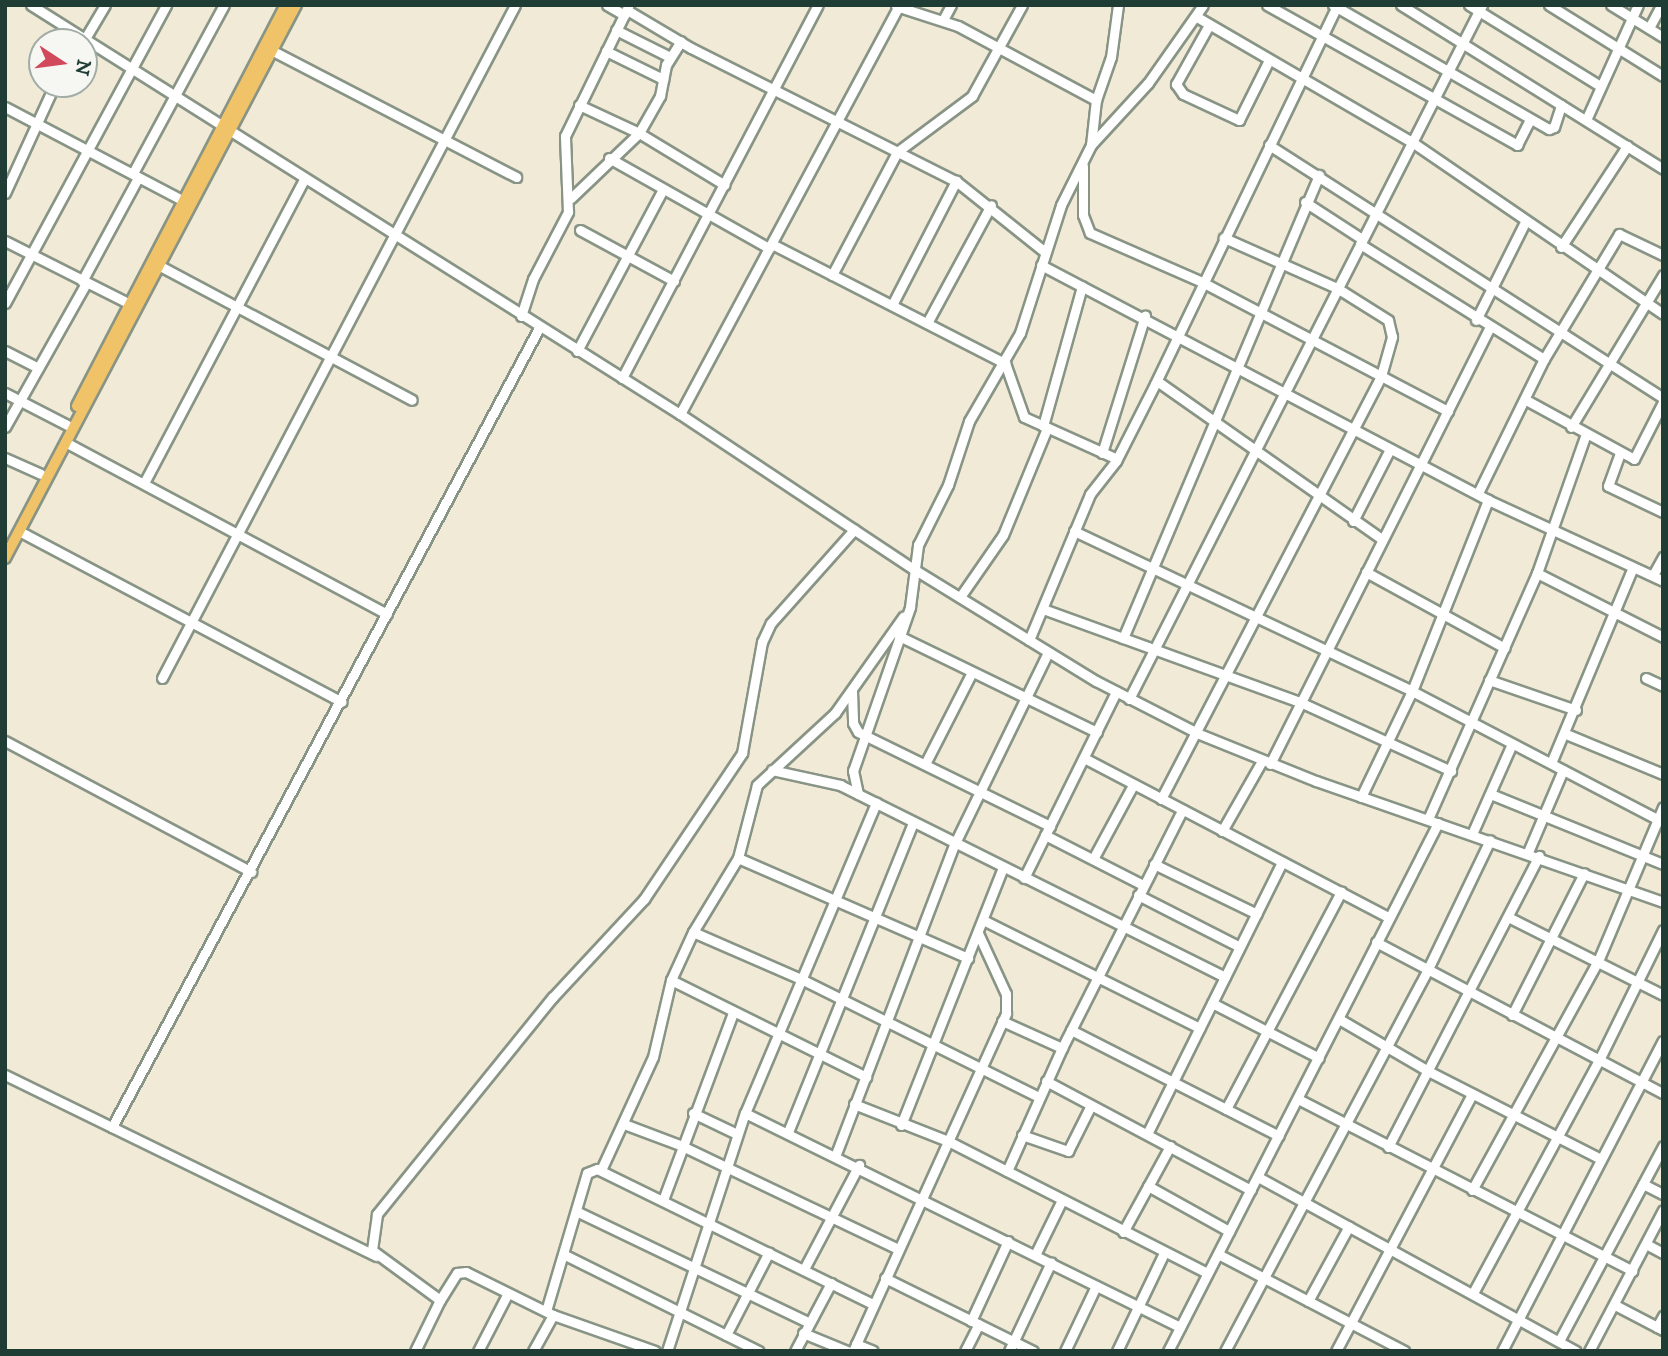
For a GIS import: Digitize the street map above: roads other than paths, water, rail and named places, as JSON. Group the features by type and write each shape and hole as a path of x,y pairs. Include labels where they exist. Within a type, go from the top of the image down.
{"main road":[{"path":"5,558 160,266 286,5"},
{"path":"5,542 184,201 296,5"}],"street":[{"path":"31,5 43,9 67,28"},
{"path":"92,28 105,5"},
{"path":"5,303 87,150 134,71 166,5"},
{"path":"5,428 84,282 175,95 224,5"},
{"path":"162,678 328,356 395,237 516,5"},
{"path":"607,5 627,10 774,90 956,181 991,205 1045,252"},
{"path":"622,379 818,5"},
{"path":"943,20 951,5"},
{"path":"832,275 897,152 972,96 1022,5"},
{"path":"858,794 853,771 863,734 910,607 915,582 912,568 921,538 948,485 960,441 1020,333 1069,185 1083,164 1091,145 1096,100 1111,57 1118,5"},
{"path":"1091,145 1133,101 1197,17 1203,5"},
{"path":"1267,5 1517,145 1530,119"},
{"path":"1401,5 1663,169"},
{"path":"1469,5 1480,8 1601,86"},
{"path":"1549,5 1663,76"},
{"path":"1611,5 1663,37"},
{"path":"1586,120 1638,5"},
{"path":"1649,28 1661,5"},
{"path":"680,414 838,122 897,6 943,20 1096,100"},
{"path":"1030,640 1090,494 1117,459 1157,381 1335,6 1448,73 1552,129 1561,105"},
{"path":"1129,699 1185,583 1480,8"},
{"path":"570,198 563,150 579,106 627,10"},
{"path":"1197,17 1412,142 1561,247 1597,265 1663,314"},
{"path":"1209,24 1176,84 1183,94 1239,120 1269,60"},
{"path":"616,30 670,57"},
{"path":"521,316 570,198 608,158 639,133 657,104 670,57 681,41"},
{"path":"98,49 175,95 539,328 680,414 912,568 1116,692 1197,733 1266,762 1361,797 1528,852 1663,902"},
{"path":"272,51 516,177"},
{"path":"606,51 663,79"},
{"path":"5,192 34,122 47,98"},
{"path":"579,106 639,133 725,185"},
{"path":"5,107 184,201"},
{"path":"1269,145 1377,211 1663,400 1636,457 1620,453 1526,400"},
{"path":"1561,247 1627,146"},
{"path":"608,158 771,246 1005,363 1021,413 1045,427 1117,459"},
{"path":"1083,164 1083,215 1090,233 1202,282 1262,316 1448,411"},
{"path":"1123,638 1217,423 1319,176"},
{"path":"144,483 304,179"},
{"path":"892,305 956,181"},
{"path":"578,351 663,189"},
{"path":"1306,202 1489,329 1544,359"},
{"path":"927,323 991,205"},
{"path":"1476,320 1525,222"},
{"path":"580,230 674,281"},
{"path":"1479,491 1544,359 1597,265 1624,233 1663,255"},
{"path":"1161,799 1381,376 1392,337 1388,320 1337,288 1224,238"},
{"path":"5,241 130,304"},
{"path":"1041,265 1145,316 1282,395 1420,465 1479,491 1488,500 1663,581"},
{"path":"160,266 412,400"},
{"path":"1571,427 1663,275"},
{"path":"960,597 1003,535 1045,427 1082,286"},
{"path":"1102,453 1145,316"},
{"path":"112,1127 342,702 539,328"},
{"path":"1222,831 1301,703 1489,329"},
{"path":"5,351 38,368"},
{"path":"1157,381 1382,539"},
{"path":"5,393 67,425"},
{"path":"1428,819 1451,771 1467,723 1505,648 1537,573 1586,434"},
{"path":"65,442 387,614"},
{"path":"1353,521 1390,449"},
{"path":"1620,453 1608,486 1663,512"},
{"path":"5,458 41,474"},
{"path":"1361,797 1412,691 1488,500"},
{"path":"377,1256 370,1238 377,1214 553,998 631,916 742,753 762,642 771,622 854,530"},
{"path":"19,531 342,702"},
{"path":"1074,531 1153,565 1185,583 1412,691 1467,723 1551,763 1660,821"},
{"path":"1653,575 1663,557"},
{"path":"1551,763 1566,734 1633,567"},
{"path":"1366,572 1505,648"},
{"path":"1537,573 1663,637"},
{"path":"601,1170 653,1057 671,980 693,932 738,858 753,793 772,770 852,691 910,607"},
{"path":"1043,609 1225,678 1301,703 1390,740 1451,771"},
{"path":"900,636 1097,732"},
{"path":"836,1154 955,843 1048,652"},
{"path":"925,764 972,672"},
{"path":"1646,678 1663,686"},
{"path":"1489,680 1576,710"},
{"path":"852,691 853,723 863,734 1050,826"},
{"path":"1024,878 1116,692"},
{"path":"1566,734 1663,774"},
{"path":"5,741 251,872"},
{"path":"1472,834 1493,795 1511,746"},
{"path":"1084,758 1388,916"},
{"path":"772,770 828,780 1225,977"},
{"path":"1528,852 1563,770"},
{"path":"1093,859 1133,785"},
{"path":"1493,795 1663,864"},
{"path":"667,1351 725,1167 745,1113 876,803"},
{"path":"1472,1191 1598,961 1646,857 1663,807"},
{"path":"1007,1171 1070,1030 1182,810"},
{"path":"788,1132 913,822"},
{"path":"1168,1351 1339,1019 1388,916 1438,823"},
{"path":"1045,835 1143,885"},
{"path":"1225,1351 1261,1276 1427,971 1490,840"},
{"path":"1388,1147 1510,918 1539,856"},
{"path":"738,858 968,958"},
{"path":"1147,1134 1282,862"},
{"path":"1154,864 1257,914"},
{"path":"901,1125 1003,868"},
{"path":"1512,1015 1554,939 1584,873"},
{"path":"1226,1109 1341,892"},
{"path":"1138,895 1240,947"},
{"path":"1510,918 1663,995"},
{"path":"983,920 1200,1028"},
{"path":"1473,1293 1515,1211 1558,1138 1663,930"},
{"path":"693,932 843,999 1039,1097"},
{"path":"852,1348 1002,1021 1006,994 978,933"},
{"path":"1376,942 1469,994 1663,1093"},
{"path":"671,980 777,1036 866,1077"},
{"path":"1212,1003 1319,1058"},
{"path":"663,1200 680,1145 733,1013"},
{"path":"1339,1019 1428,1071 1601,1159"},
{"path":"1002,1021 1062,1048"},
{"path":"1070,1030 1279,1136"},
{"path":"1502,1351 1663,1041"},
{"path":"5,1075 377,1256 440,1300"},
{"path":"1046,1081 1251,1190"},
{"path":"1336,1351 1472,1094"},
{"path":"1298,1099 1343,1125 1632,1270"},
{"path":"854,1104 901,1125 948,1141 1207,1273"},
{"path":"1022,1135 1068,1151 1091,1105"},
{"path":"693,1112 737,1134"},
{"path":"745,1113 859,1165 1180,1327"},
{"path":"624,1124 680,1145 898,1250"},
{"path":"1124,1232 1170,1146"},
{"path":"1559,1341 1663,1146"},
{"path":"804,1269 859,1165"},
{"path":"533,1351 549,1313 587,1173 601,1170 873,1304"},
{"path":"1258,1177 1576,1351"},
{"path":"1643,1184 1663,1194"},
{"path":"1149,1186 1229,1231"},
{"path":"1035,1255 1062,1200"},
{"path":"578,1212 808,1322"},
{"path":"1589,1351 1661,1217"},
{"path":"1308,1301 1349,1226"},
{"path":"965,1351 1008,1241"},
{"path":"1646,1244 1663,1253"},
{"path":"726,1335 769,1252"},
{"path":"1117,1351 1164,1253"},
{"path":"1217,1254 1350,1322 1393,1348 1404,1351"},
{"path":"565,1255 758,1351"},
{"path":"1009,1351 1051,1262"},
{"path":"418,1350 440,1300 460,1272 549,1313 642,1349 654,1351"},
{"path":"885,1278 1033,1351"},
{"path":"795,1351 831,1283"},
{"path":"1065,1351 1096,1286"},
{"path":"478,1351 508,1293"},
{"path":"1615,1305 1660,1328 1663,1316"},
{"path":"803,1333 852,1348 873,1351"}]}
